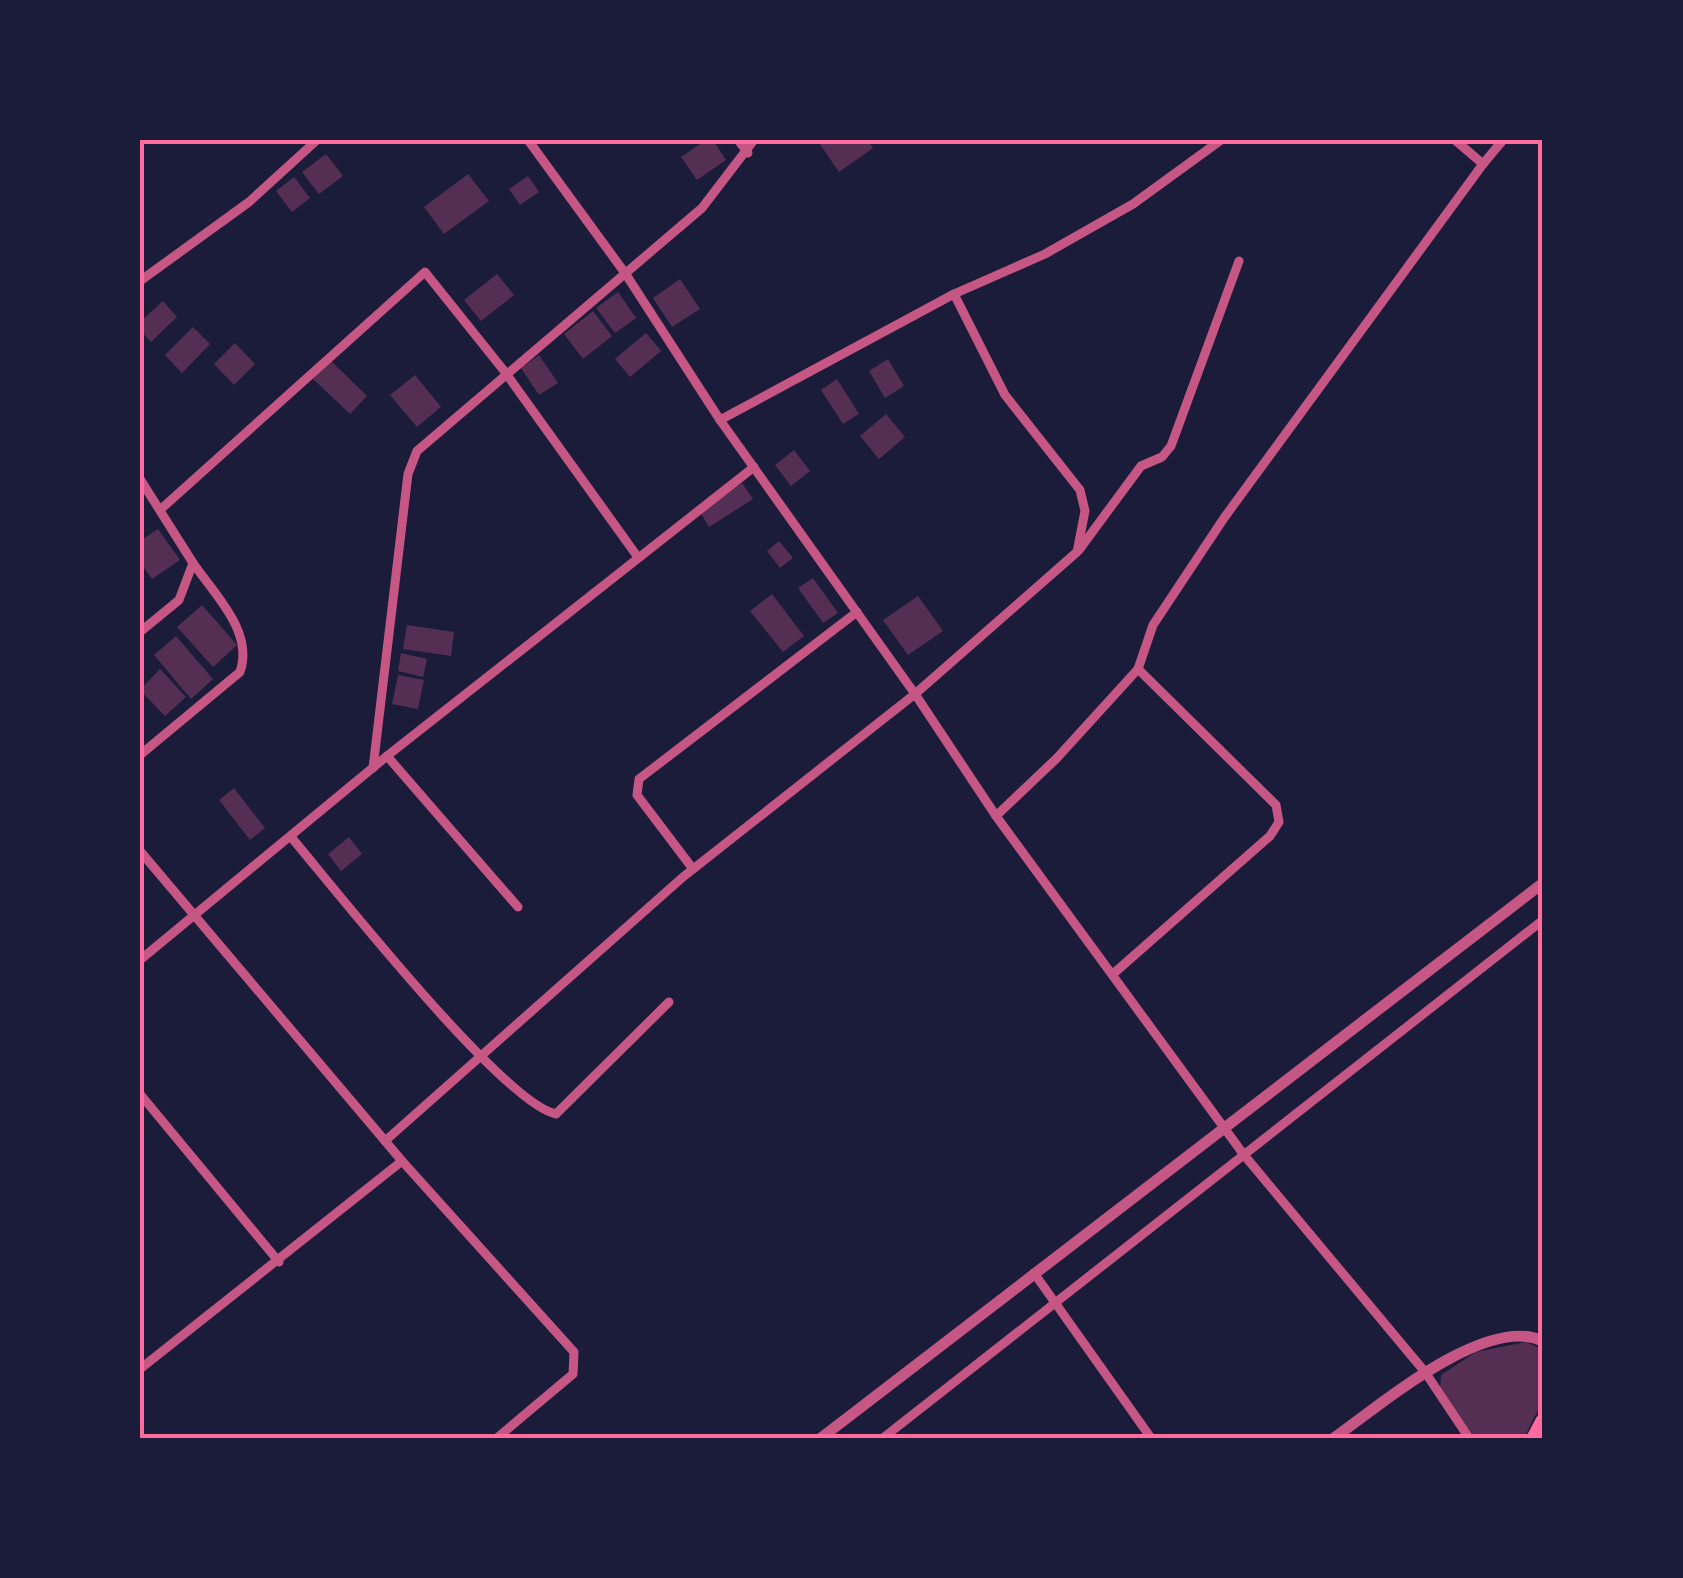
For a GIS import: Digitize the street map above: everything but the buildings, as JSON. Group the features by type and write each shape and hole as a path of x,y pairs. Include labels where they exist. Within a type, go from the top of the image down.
{"highway":[{"path":"1534,1438 1543,1421"}],"street":[{"path":"140,281 249,202 316,140"},
{"path":"528,140 625,273 720,420 915,694 996,816 1244,1155 1425,1372 1470,1438"},
{"path":"738,140 748,153"},
{"path":"373,768 408,474 417,451 504,372 702,208 748,153 754,140"},
{"path":"720,420 954,294 1045,254 1133,204 1221,140"},
{"path":"1455,140 1482,164"},
{"path":"996,816 1057,758 1138,669 1153,624 1224,518 1503,140"},
{"path":"385,1140 478,1054 693,869 915,694 1078,552 1141,466 1162,458 1171,446 1239,261"},
{"path":"161,509 418,274 432,276 637,556"},
{"path":"954,294 1005,395 1080,490 1085,511 1078,552"},
{"path":"140,960 387,756 754,467"},
{"path":"140,479 245,640 246,656 240,672 140,755"},
{"path":"140,632 180,600 193,563"},
{"path":"693,869 637,795 639,779 856,612"},
{"path":"1113,974 1270,836 1279,822 1276,804 1138,669"},
{"path":"387,756 518,908"},
{"path":"290,837 478,1054 540,1111 556,1114 669,1002"},
{"path":"140,851 402,1161 574,1352 573,1374 497,1438"},
{"path":"821,1438 1543,883"},
{"path":"883,1438 1543,920"},
{"path":"140,1094 279,1262"},
{"path":"140,1368 402,1161"},
{"path":"1034,1273 1151,1438"},
{"path":"1334,1438 1425,1372 1477,1346 1530,1335 1543,1341"}]}
